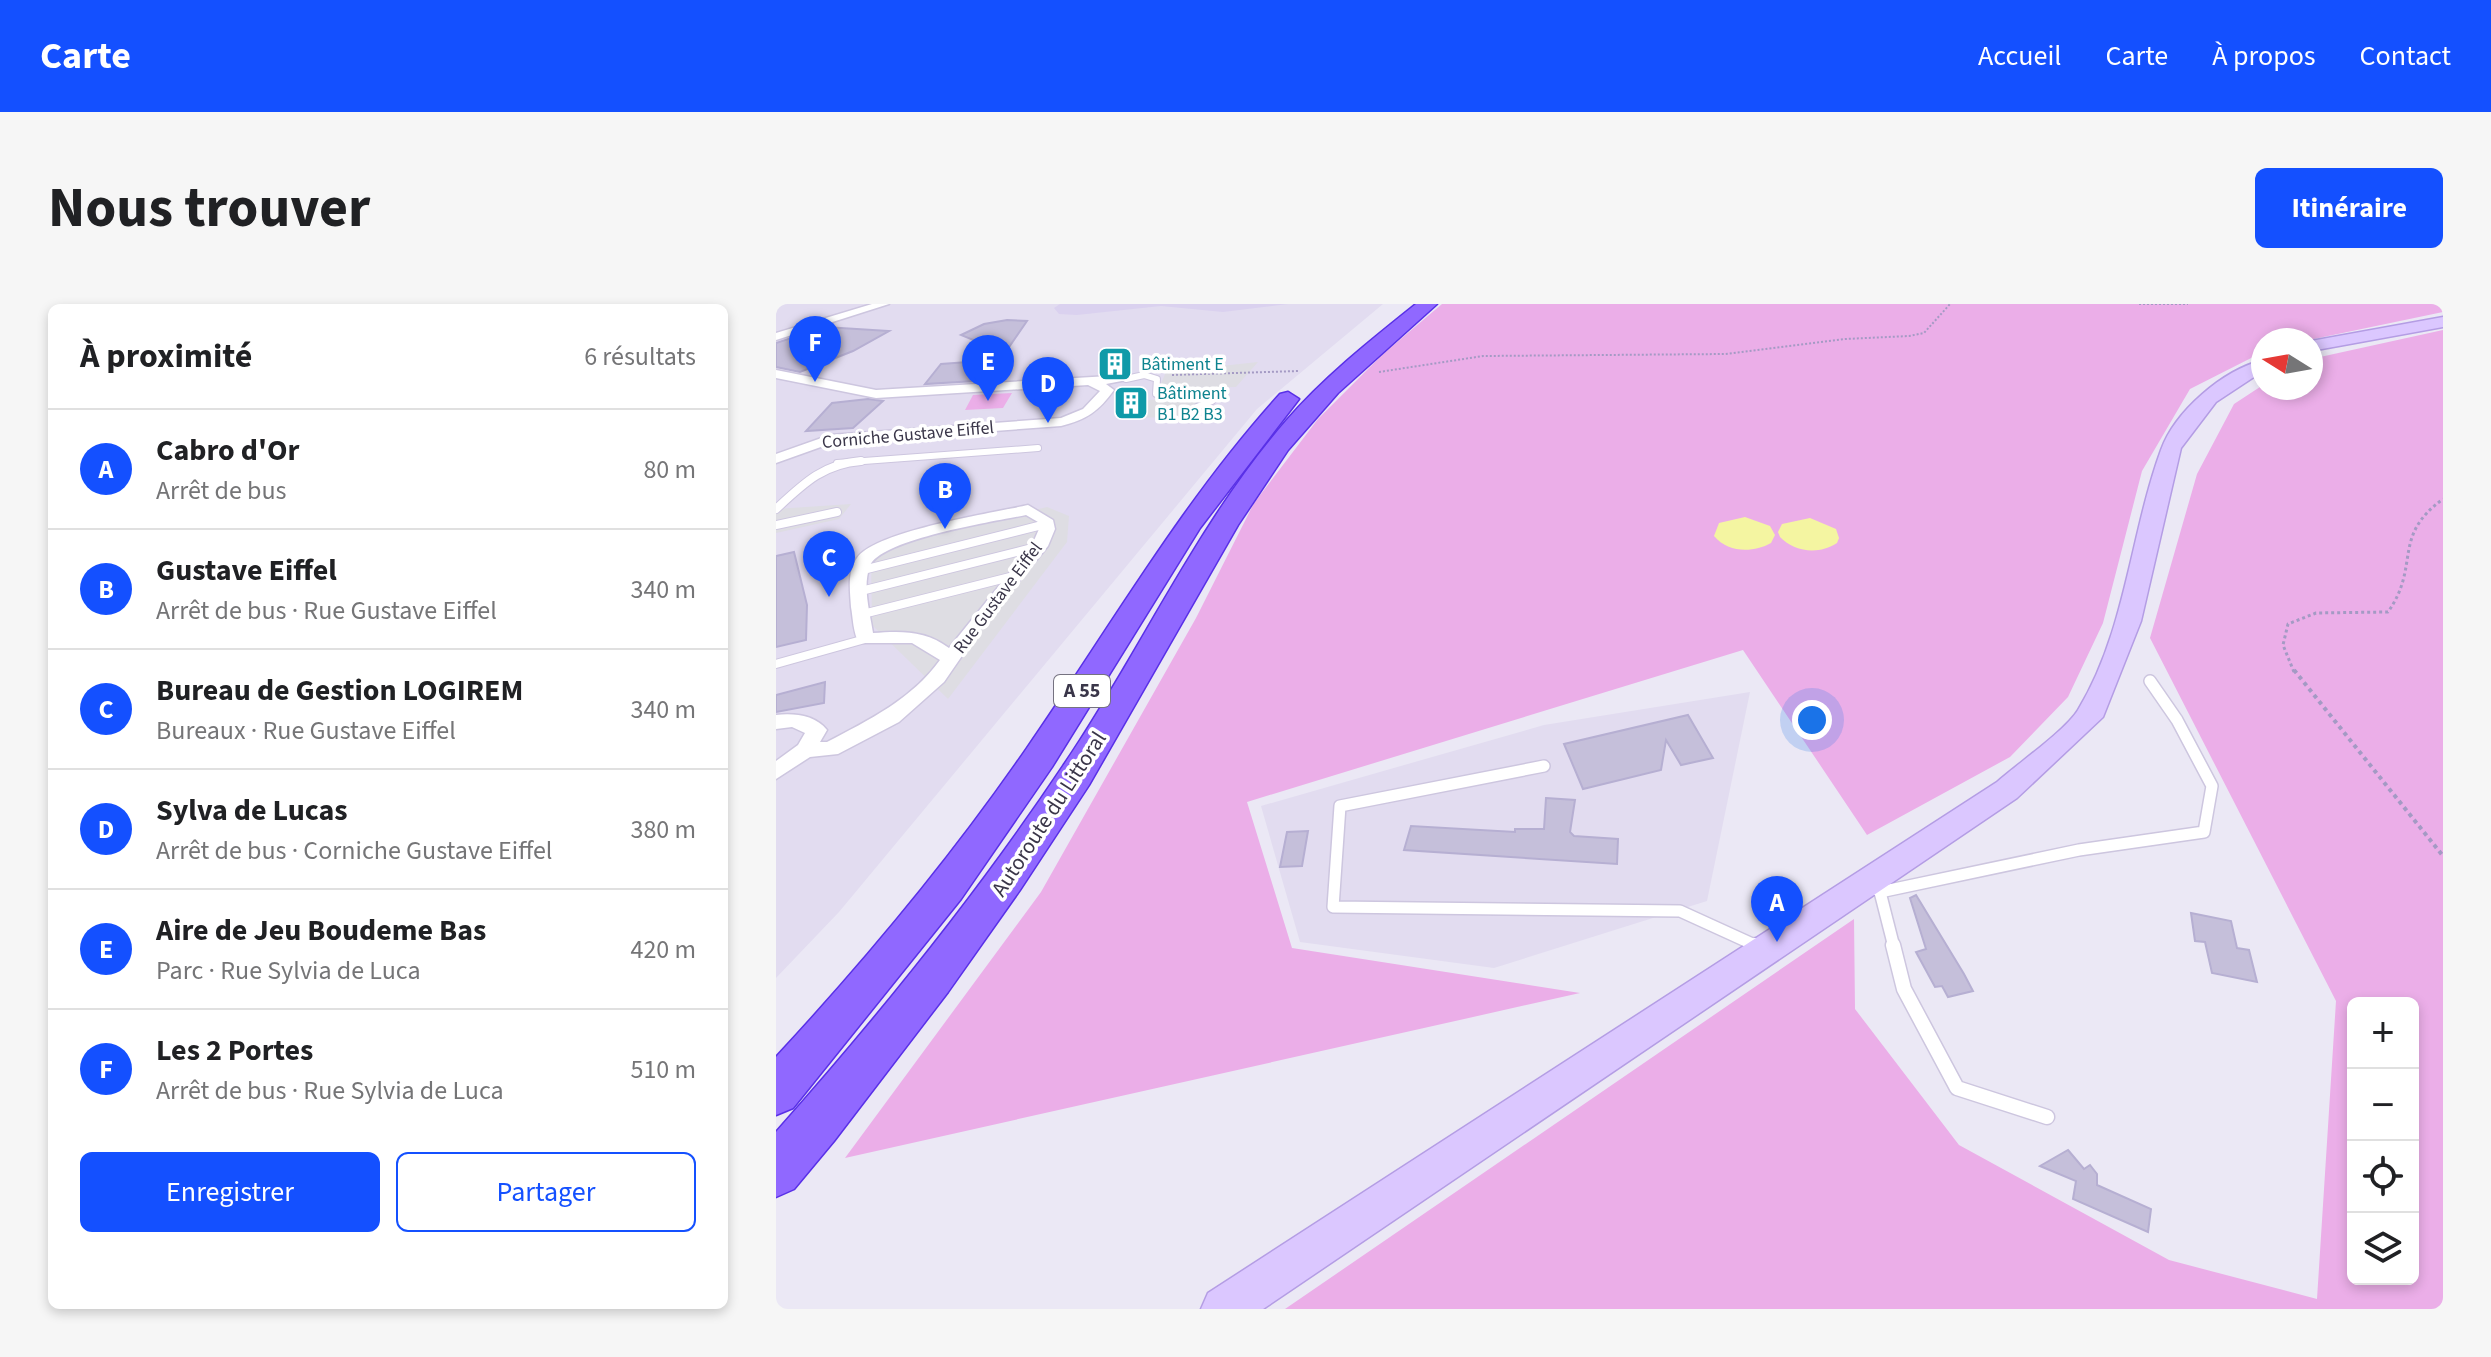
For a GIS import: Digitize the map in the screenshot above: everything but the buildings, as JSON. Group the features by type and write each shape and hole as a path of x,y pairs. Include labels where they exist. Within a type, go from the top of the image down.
{"highway":[{"name":"Autoroute du Littoral","path":"776,1092 911,931 1038,759 1186,527 1244,446 1307,378 1400,304"},
{"name":"Autoroute du Littoral","path":"776,1171 875,1052 990,905 1079,772 1227,520 1279,445 1331,388 1428,304"}],"main road":[{"path":"2323,344 2443,322"},
{"path":"1224,1309 1765,950 1872,887 2007,790 2089,717 2129,621 2171,448 2184,424 2203,403 2251,373"}],"street":[{"path":"776,337 884,304"},
{"path":"776,374 876,394 1126,379"},
{"name":"Corniche Gustave Eiffel","path":"776,459 830,439 1061,422 1084,417 1095,409 1108,390 1092,382"},
{"name":"Rue Gustave Eiffel","path":"776,772 805,750 831,749 892,717 937,678 951,660 980,617 1040,546 1045,520 1028,510 873,550 859,571 865,639 917,636 938,646 951,660"},
{"path":"776,722 794,720 817,730 805,750"}],"lane":[{"path":"1126,379 1153,376 1157,379 1156,394 1162,396 1209,396 1212,401 1197,407"},
{"path":"776,509 815,473 838,463 1038,448"},
{"path":"776,525 837,512"},
{"path":"861,591 1040,546"},
{"path":"863,614 1014,576"},
{"path":"776,664 865,639"},
{"path":"2047,1117 1957,1088 1904,989 1872,887 2079,850 2204,832 2212,786 2177,720 2150,681"},
{"path":"1544,766 1340,806 1333,907 1680,911 1765,950"}],"path":[{"path":"1371,372 1483,356 1725,354 1845,339 1909,336 1924,333 1950,304"},
{"path":"2139,304 2188,304"},
{"path":"1153,376 1298,371"},
{"path":"2443,499 2424,510 2411,526 2409,575 2401,598 2388,612 2316,613 2288,624 2283,645 2297,678 2372,764 2443,856"}],"shaded area":[{"path":"776,304 1383,304 1257,409 839,912 776,978"},
{"path":"1060,304 1288,304 1223,312 1161,306 1077,315 1059,314 1054,308"},
{"path":"1442,304 2443,304 2443,312 2323,337 2323,328 2251,328 2251,358 2190,389 2142,471 2103,623 2068,697 2010,757 1867,835 1743,650 1247,802 1292,948 1580,993 845,1158 1041,892 1196,618 1254,503 1318,419 1383,354"},
{"path":"2443,330 2443,1309 1285,1309 1854,919 1855,1009 1959,1145 2169,1260 2317,1299 2336,1001 2150,638 2197,474 2234,404 2251,393 2251,400 2323,400 2323,356"},
{"path":"1258,362 1236,387 1159,388 1166,372"},
{"path":"1012,393 1003,408 965,410 973,395"},
{"path":"1200,397 1192,416 1138,418 1149,400"},
{"path":"851,504 839,519 776,533 776,509"},
{"path":"1047,507 1069,516 1067,542 948,699 872,625 871,557 910,540"},
{"path":"1745,517 1770,526 1775,535 1771,543 1756,549 1741,550 1726,546 1714,536 1719,523"},
{"path":"1810,518 1836,529 1837,543 1822,549 1807,550 1792,546 1780,537 1778,532 1782,524"},
{"path":"1750,692 1707,901 1494,968 1300,942 1261,806 1544,725"}],"place":[{"name":"Bâtiment E","path":"1115,364"},
{"name":"Les 2 Portes","path":"815,382"},
{"name":"Aire de Jeu Boudeme Bas","path":"988,401"},
{"name":"Bâtiment B1 B2 B3","path":"1131,403"},
{"name":"Sylva de Lucas","path":"1048,423"},
{"name":"Gustave Eiffel","path":"945,529"},
{"name":"Bureau de Gestion LOGIREM","path":"829,597"},
{"name":"Cabro d'Or","path":"1777,942"}]}
